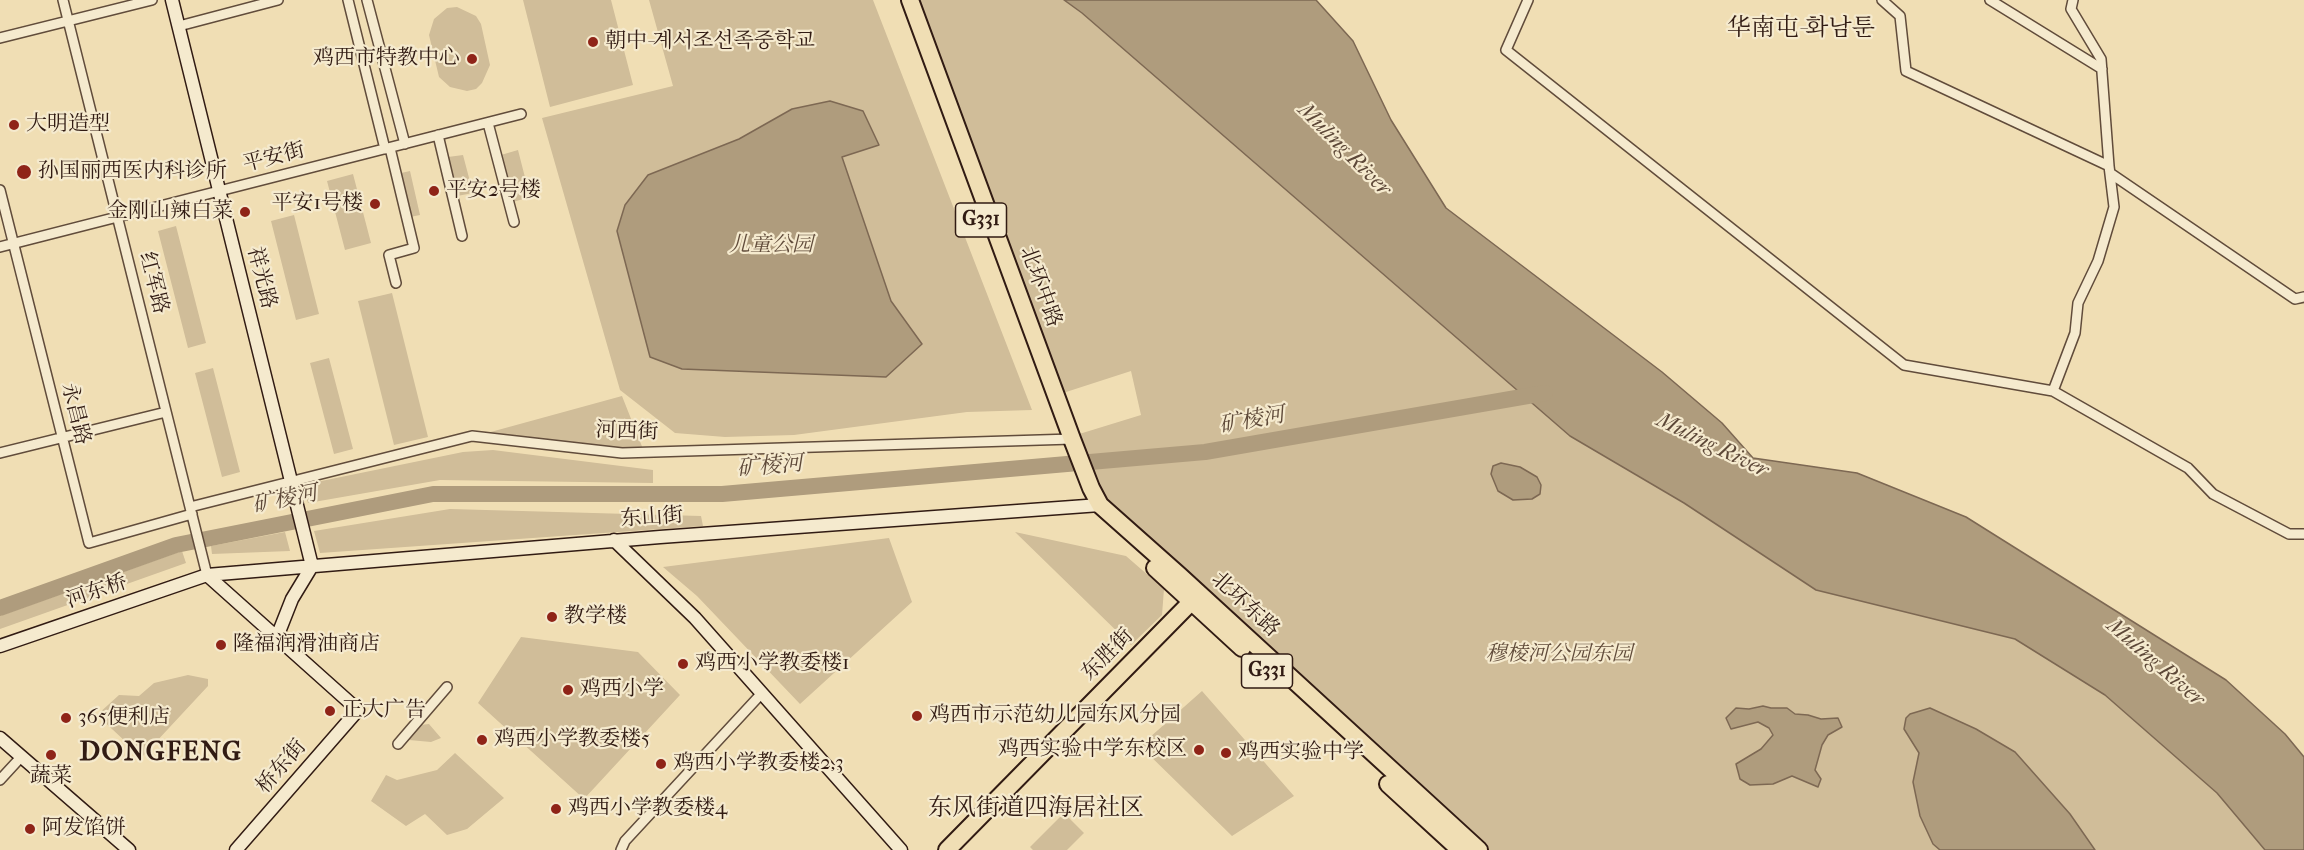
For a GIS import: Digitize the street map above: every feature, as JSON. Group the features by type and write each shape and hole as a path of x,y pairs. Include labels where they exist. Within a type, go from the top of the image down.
{"highway":[{"name":"北环中路","path":"900,0 1067,439"},
{"name":"北环中路","path":"910,0 1085,488"},
{"name":"北环东路","path":"1085,488 1094,505 1479,850"},
{"name":"北环东路","path":"1196,598 1460,850"},
{"name":"东胜街","path":"947,850 1196,598"}],"street":[{"name":"红军路","path":"63,0 206,571"},
{"path":"0,38 152,0"},
{"name":"祥光路","path":"172,0 312,566"},
{"path":"179,26 278,0"},
{"path":"348,0 414,248 389,255 396,283"},
{"path":"367,0 405,144"},
{"path":"1528,0 1506,50 1904,365 2053,391 2188,468 2213,494 2289,534 2304,534"},
{"path":"1882,0 1900,16 1906,71 2110,169 2295,299 2304,297"},
{"path":"1990,0 2102,69"},
{"path":"2053,391 2075,333 2078,303 2098,261 2114,207 2101,59 2071,9 2073,0"},
{"name":"平安街","path":"0,247 521,114"},
{"path":"489,123 514,222"},
{"path":"438,135 462,236"},
{"name":"永昌路","path":"0,190 89,543 191,509"},
{"path":"0,453 166,412"},
{"name":"河西街","path":"191,509 291,480 472,436 622,453 1067,439"},
{"name":"东山街","path":"206,571 312,566 614,540 1094,505"},
{"path":"614,540 695,618 901,850"},
{"path":"206,571 277,637 292,599 312,566"},
{"name":"河东桥","path":"0,646 206,571"},
{"name":"桥东街","path":"236,850 358,710 277,637"},
{"path":"398,744 447,687"},
{"path":"621,850 625,841 762,693"},
{"path":"0,738 129,850"},
{"path":"0,780 22,756"}],"green space":[{"name":"朝中-계서조선족중학교","path":"523,0 611,0 633,85 550,107"},
{"name":"儿童公园","path":"649,0 873,0 1032,410 967,412 794,435 725,437 675,433 620,390 542,118 673,86"},
{"name":"穆棱河公园东园","path":"918,0 1064,0 1082,13 1570,436 1684,503 1816,590 2015,639 2105,695 2217,793 2265,850 1483,850 1103,501 1076,435 1141,415 1131,371 1063,393"},
{"path":"457,7 476,16 481,24 490,65 482,83 476,89 467,91 450,87 439,77 429,35 434,19 447,8"},
{"path":"518,150 530,197 513,202 501,155"},
{"path":"463,155 473,193 457,196 448,157"},
{"path":"410,171 420,215 410,217 401,173"},
{"path":"353,174 371,243 345,250 327,181"},
{"path":"294,215 319,314 296,320 271,221"},
{"path":"176,226 206,343 188,348 158,231"},
{"path":"392,293 428,437 394,445 358,301"},
{"path":"329,358 353,449 334,454 310,363"},
{"path":"213,368 240,472 222,477 195,373"},
{"path":"622,396 643,449 619,450 487,433"},
{"path":"493,450 653,470 653,483 440,480 308,503 302,485 463,452"},
{"path":"450,509 701,516 703,526 320,553 314,531"},
{"path":"285,532 290,551 212,554 211,546"},
{"path":"1015,532 1126,556 1164,589 1162,615 1131,645"},
{"path":"889,538 912,602 800,704 697,596 663,567"},
{"path":"182,551 186,563 0,629 0,616"},
{"name":"鸡西小学","path":"521,637 638,652 680,695 584,799 478,703"},
{"path":"188,675 208,679 208,686 142,757 97,715 119,695 139,696 154,683"},
{"path":"1202,691 1294,796 1232,836 1140,746"},
{"path":"429,724 441,738 431,742 409,740 420,725"},
{"path":"455,753 504,798 467,829 447,835 425,814 406,826 371,801 386,775 397,780 437,770"},
{"path":"1064,813 1084,833 1067,850 1033,850 1030,847"}],"water":[{"name":"Muling River","path":"1064,0 1316,0 1353,41 1391,120 1446,208 1662,372 1722,423 1753,458 1857,473 1966,517 2226,680 2285,734 2304,757 2304,850 2265,850 2217,793 2105,695 2015,639 1816,590 1684,503 1570,436 1082,13"},
{"path":"830,101 863,111 879,145 842,157 891,301 922,344 886,377 682,369 650,357 617,231 625,205 648,175 739,139 792,109"},
{"path":"1501,463 1520,467 1537,477 1541,485 1540,494 1532,499 1513,500 1498,491 1491,474 1493,466"},
{"path":"1763,706 1787,708 1795,714 1821,719 1838,718 1842,727 1828,735 1822,745 1815,770 1821,779 1818,787 1792,776 1773,784 1750,785 1740,779 1736,764 1761,749 1773,735 1769,728 1758,722 1731,729 1726,718 1736,708 1749,709"},
{"path":"1930,708 1976,729 2015,752 2070,814 2095,850 1940,850 1933,844 1920,816 1913,782 1919,753 1904,729 1906,718 1910,714"}],"waterway":[{"name":"矿棱河","path":"0,608 176,545 433,494 722,494 1205,452 1545,393"}],"place":[{"name":"朝中-계서조선족중학교","path":"593,42"},
{"name":"鸡西市特教中心","path":"472,59"},
{"name":"大明造型","path":"14,125"},
{"name":"孙国丽西医内科诊所","path":"24,172"},
{"name":"平安2号楼","path":"434,191"},
{"name":"平安1号楼","path":"375,204"},
{"name":"金刚山辣白菜","path":"245,212"},
{"name":"教学楼","path":"552,617"},
{"name":"隆福润滑油商店","path":"221,645"},
{"name":"鸡西小学教委楼1","path":"683,664"},
{"name":"鸡西小学","path":"568,690"},
{"name":"正大广告","path":"330,711"},
{"name":"鸡西市示范幼儿园东风分园","path":"917,716"},
{"name":"365便利店","path":"66,718"},
{"name":"鸡西小学教委楼5","path":"482,740"},
{"name":"鸡西实验中学东校区","path":"1199,750"},
{"name":"鸡西实验中学","path":"1226,753"},
{"name":"蔬菜","path":"51,755"},
{"name":"鸡西小学教委楼2,3","path":"661,764"},
{"name":"鸡西小学教委楼4","path":"556,809"},
{"name":"阿发馅饼","path":"30,829"}],"district":[{"name":"华南屯-화남툰","path":"1801,29"},
{"name":"DONGFENG","path":"161,753"},
{"name":"东风街道四海居社区","path":"1036,809"}]}
